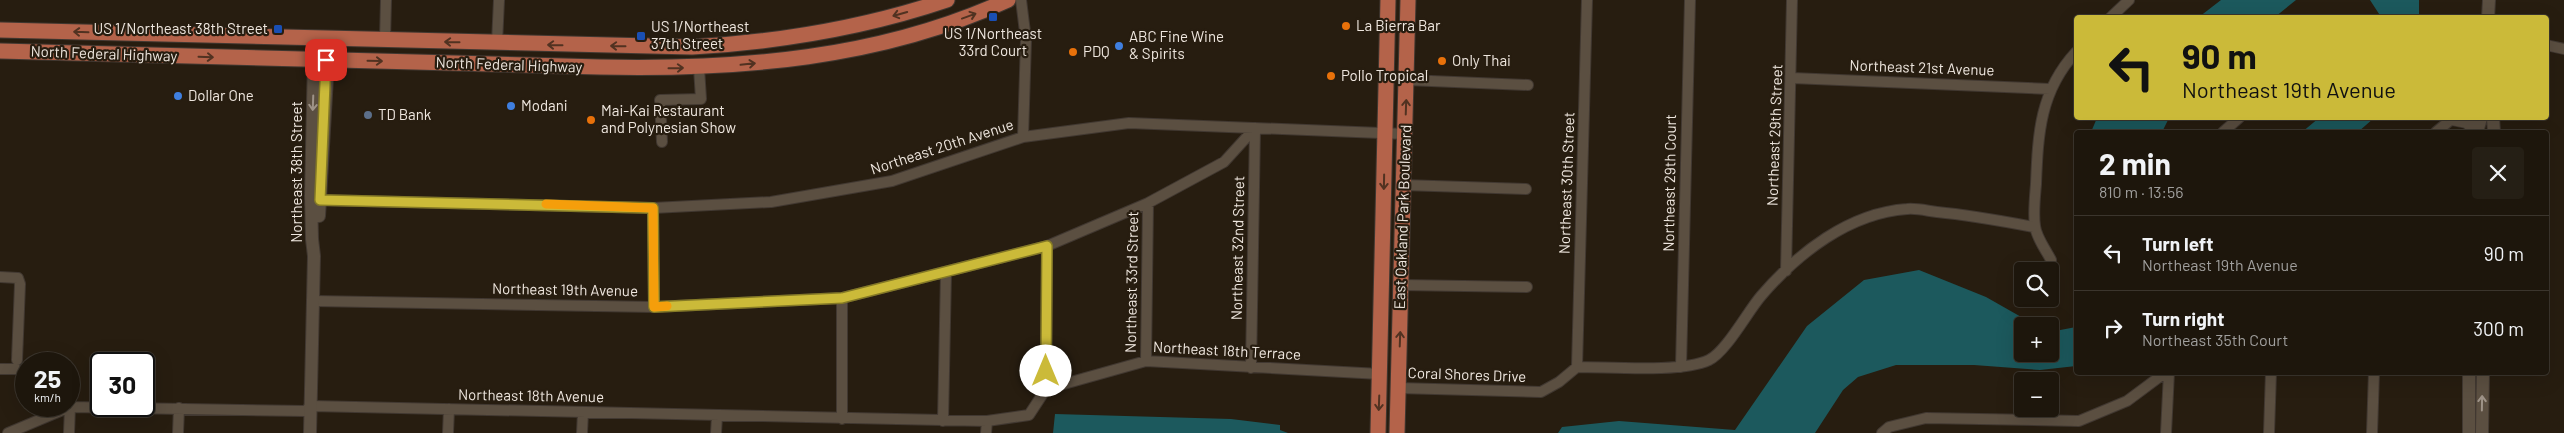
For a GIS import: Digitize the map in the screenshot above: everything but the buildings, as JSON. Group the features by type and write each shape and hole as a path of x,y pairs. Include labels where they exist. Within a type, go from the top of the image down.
{"main road":[{"name":"North Federal Highway","path":"0,30 661,47 728,45 827,32 946,0"},
{"name":"North Federal Highway","path":"0,51 507,65 699,68 782,61 891,41 943,25 1008,0"},
{"name":"East Oakland Park Boulevard","path":"1378,433 1388,0"},
{"name":"East Oakland Park Boulevard","path":"1397,433 1403,184 1408,80 1408,0"},
{"path":"41,52 46,46 54,44 136,46 148,34"},
{"path":"472,64 488,54 497,43"},
{"path":"507,65 510,56 533,44"},
{"path":"699,68 719,59 728,45"},
{"path":"1380,374 1386,382 1398,388"}],"street":[{"path":"385,40 386,0"},
{"path":"497,43 499,0"},
{"path":"1022,0 1026,40 1023,137"},
{"name":"Northeast 30th Street","path":"1577,367 1587,0"},
{"name":"Northeast 29th Court","path":"1681,367 1690,0"},
{"name":"Northeast 29th Street","path":"1786,270 1792,78 1792,0"},
{"path":"2113,15 2129,0"},
{"path":"2488,15 2489,0"},
{"name":"Northeast 38th Street","path":"310,433 320,60 325,43 322,38"},
{"path":"2549,45 2564,49"},
{"path":"2051,260 2034,227 2037,149 2043,107 2050,89 2066,63 2074,54"},
{"path":"662,142 660,100 701,99 699,68"},
{"name":"Northeast 21st Avenue","path":"1792,78 2050,89"},
{"path":"1408,80 1528,85"},
{"path":"2225,130 2237,120"},
{"path":"2438,130 2451,120"},
{"path":"2460,120 2467,122 2475,130"},
{"name":"Northeast 20th Avenue","path":"315,204 653,208 771,202 844,191 892,181 1023,137 1129,123 1405,134"},
{"name":"Northeast 19th Avenue","path":"314,301 654,307 842,298 1047,246 1148,203 1224,162 1255,128"},
{"name":"Northeast 32nd Street","path":"1251,368 1255,128"},
{"path":"1403,184 1526,189"},
{"name":"Northeast 33rd Street","path":"1146,361 1148,203"},
{"path":"653,208 654,307"},
{"path":"1577,367 1681,367 1711,360 1726,344 1761,296 1786,270 1806,252 1837,231 1870,215 1908,209 1960,214 2034,227"},
{"path":"1046,389 1047,246"},
{"path":"943,421 946,273"},
{"path":"0,277 18,278 19,280 17,364 0,369"},
{"path":"1401,285 1527,287"},
{"path":"842,298 842,419"},
{"name":"Northeast 18th Terrace","path":"1046,389 1146,361 1380,374"},
{"name":"Coral Shores Drive","path":"1398,388 1541,392 1559,382 1577,367"},
{"path":"1882,433 1888,428 1926,418 2079,421 2128,401 2163,375"},
{"path":"2166,433 2167,375"},
{"path":"2268,433 2271,375"},
{"path":"2372,433 2374,375"},
{"path":"2469,375 2469,433"},
{"path":"2482,433 2483,375"},
{"name":"Northeast 18th Avenue","path":"80,407 305,411 311,406 987,421 1029,415 1046,389"},
{"path":"178,433 179,408"},
{"path":"448,433 449,409"},
{"path":"582,433 583,412"},
{"path":"716,433 717,416"},
{"name":"Northeast 18th Avenue","path":"8,433 46,417"},
{"path":"69,433 70,417"},
{"path":"986,433 987,421"}],"water":[{"path":"2221,0 2296,0 2277,15 2202,15"},
{"path":"2370,0 2419,0 2419,15 2380,15"},
{"path":"2096,120 2168,120 2163,130 2092,130"},
{"path":"2317,120 2372,120 2360,130 2304,130"},
{"path":"1919,270 1986,297 2021,317 2014,317 2014,362 2059,362 2059,330 2074,327 2074,366 2040,370 1974,365 1896,365 1858,377 1843,390 1815,433 1558,433 1562,427 1619,421 1735,430 1807,326 1864,280"},
{"path":"1055,414 1231,419 1280,425 1280,430 1288,433 1053,433"}],"slow traffic":[{"path":"546,204 653,208 654,307 667,306"}],"place":[{"name":"US 1/Northeast 33rd Court","path":"993,17"},
{"name":"La Bierra Bar","path":"1346,26"},
{"name":"US 1/Northeast 38th Street","path":"278,29"},
{"name":"US 1/Northeast 37th Street","path":"641,36"},
{"name":"ABC Fine Wine & Spirits","path":"1119,46"},
{"name":"PDQ","path":"1073,52"},
{"name":"Only Thai","path":"1442,61"},
{"name":"Pollo Tropical","path":"1331,76"},
{"name":"Dollar One","path":"178,96"},
{"name":"Modani","path":"511,106"},
{"name":"TD Bank","path":"368,115"},
{"name":"Mai-Kai Restaurant and Polynesian Show","path":"591,120"}],"route":[{"path":"326,60 327,77 324,127 320,156 320,200 653,208 654,307 842,298 1047,246 1046,371"}]}
